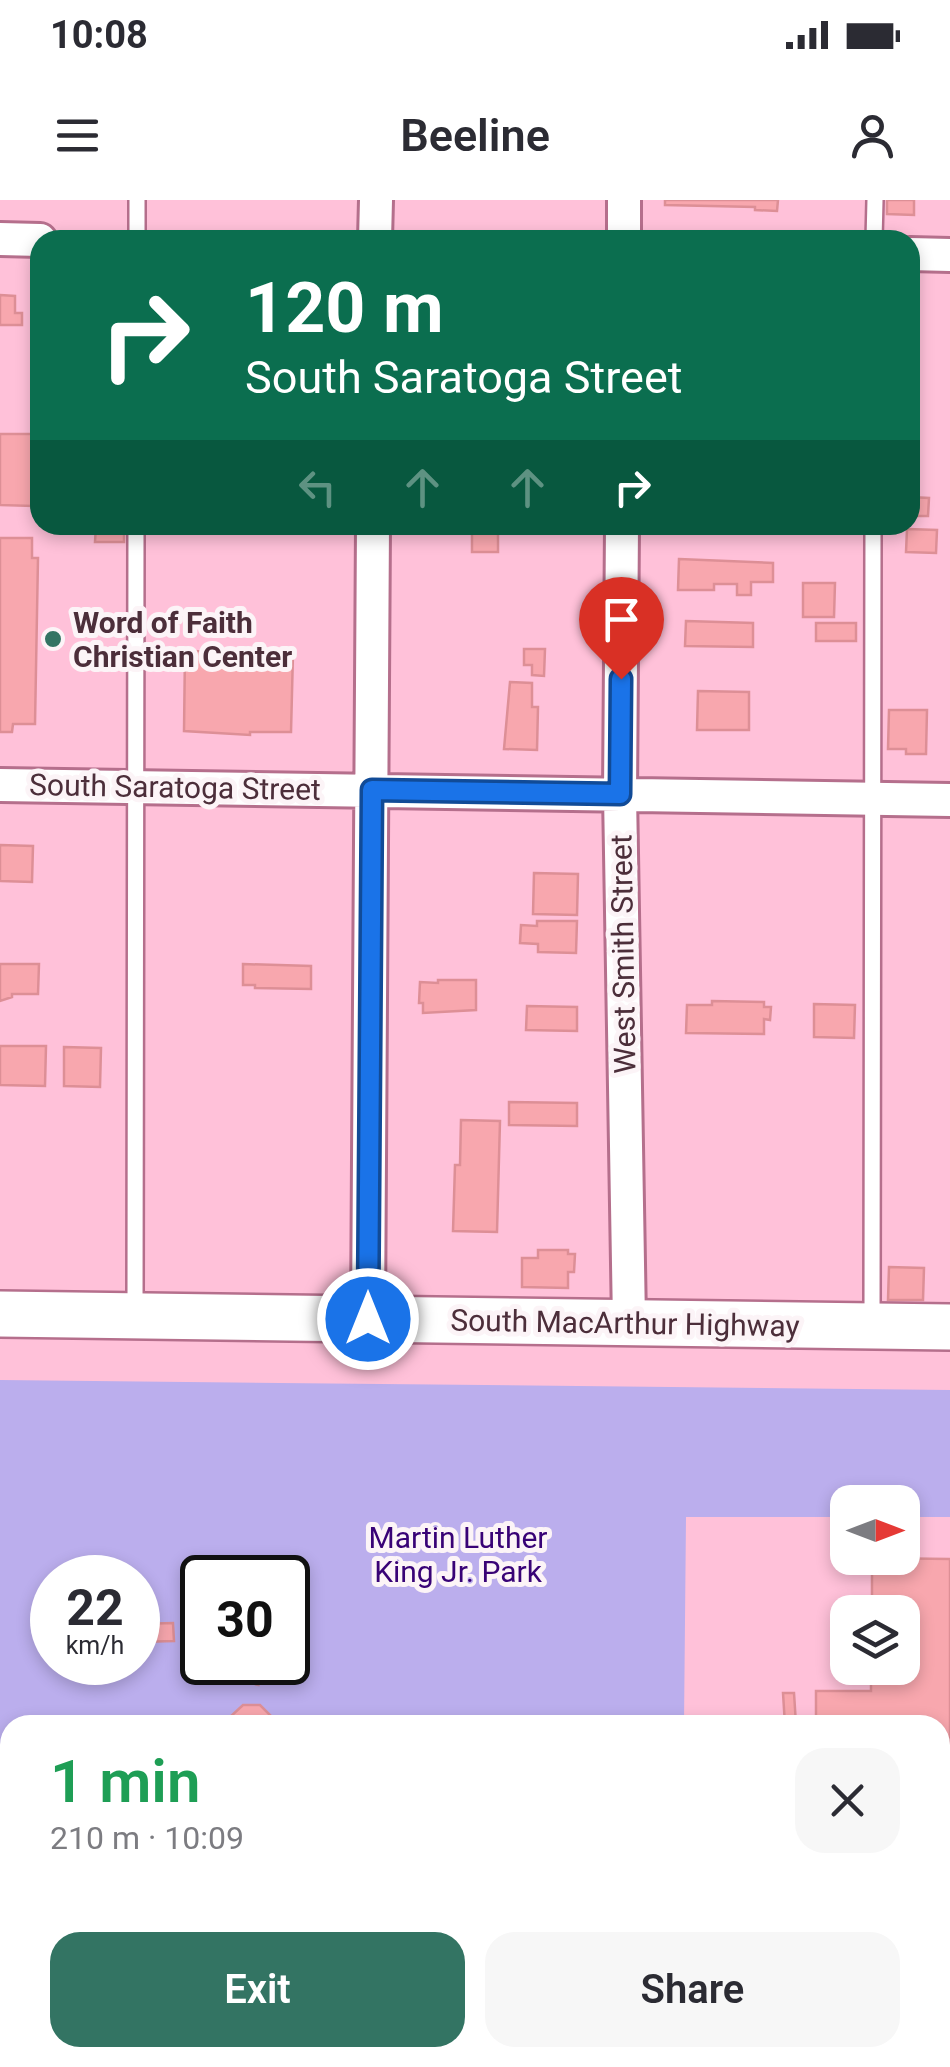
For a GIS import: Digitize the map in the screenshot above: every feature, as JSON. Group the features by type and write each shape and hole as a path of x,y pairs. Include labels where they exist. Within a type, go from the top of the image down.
{"main road":[{"name":"South MacArthur Highway","path":"0,1314 950,1327"}],"street":[{"path":"376,200 376,230"},
{"path":"624,200 624,230"},
{"path":"0,240 30,240"},
{"path":"920,254 950,255"},
{"path":"368,1319 374,535"},
{"name":"West Smith Street","path":"622,535 620,794 629,1322"},
{"name":"South Saratoga Street","path":"0,785 950,800"}],"lane":[{"path":"136,230 138,200"},
{"path":"874,230 875,200"},
{"path":"135,1314 136,535"},
{"path":"872,1326 873,535"}],"green space":[{"name":"Martin Luther King Jr. Park","path":"0,1380 950,1390 950,1517 920,1517 920,1485 830,1485 830,1517 686,1517 684,1715 0,1715"}],"building":[{"path":"665,200 778,200 777,211 665,205"},
{"path":"887,200 914,200 914,215 887,214"},
{"path":"0,295 15,296 15,313 22,313 22,325 0,325"},
{"path":"0,434 30,434 30,506 0,505"},
{"path":"920,498 929,498 928,516 920,516"},
{"path":"920,529 937,530 936,553 906,552 907,535 920,535"},
{"path":"95,535 124,535 124,542 95,542"},
{"path":"472,535 498,535 498,552 472,552"},
{"path":"0,538 32,538 32,558 38,558 35,724 13,724 12,732 0,732"},
{"path":"679,559 773,563 773,582 751,582 751,595 737,595 737,584 714,584 714,590 678,590"},
{"path":"803,583 835,583 834,617 803,617"},
{"path":"686,621 753,623 753,647 685,646"},
{"path":"816,623 856,623 856,641 816,641"},
{"path":"524,649 545,649 544,676 532,675 532,665 524,665"},
{"path":"185,651 293,653 291,732 250,735 184,731"},
{"path":"510,682 532,683 532,707 538,707 537,750 504,749"},
{"path":"698,691 749,692 749,730 697,730"},
{"path":"889,710 927,710 926,754 888,749"},
{"path":"0,845 33,846 32,882 0,881"},
{"path":"534,873 578,874 577,915 533,914"},
{"path":"537,921 577,921 576,953 538,952 538,944 520,943 521,925 537,926"},
{"path":"0,964 39,964 38,994 12,994 0,1001"},
{"path":"243,964 311,966 311,989 243,985"},
{"path":"476,980 476,1010 423,1013 423,1003 419,1003 420,982"},
{"path":"712,1001 764,1002 764,1007 771,1007 770,1020 764,1019 764,1034 686,1033 687,1005 712,1005"},
{"path":"814,1004 855,1005 854,1038 814,1037"},
{"path":"527,1006 577,1007 577,1031 526,1030"},
{"path":"0,1046 46,1046 45,1086 0,1085"},
{"path":"64,1047 101,1048 100,1087 64,1086"},
{"path":"509,1102 577,1103 577,1126 509,1125"},
{"path":"461,1120 500,1121 497,1232 453,1231"},
{"path":"538,1250 568,1250 568,1254 575,1254 574,1272 568,1272 568,1288 522,1287 522,1258 538,1258"},
{"path":"889,1267 924,1268 923,1300 888,1300"},
{"path":"920,1559 950,1559 950,1715 816,1715 816,1691 871,1691 871,1685 920,1685 920,1595 872,1595 872,1575 920,1575"},
{"path":"160,1623 173,1623 174,1641 160,1641"},
{"path":"783,1693 794,1693 795,1715 784,1715"},
{"path":"243,1705 260,1705 270,1715 232,1715"}],"place":[{"name":"Word of Faith Christian Center","path":"53,639"}],"route":[{"path":"368,1319 372,790 620,794 621,679"}]}
